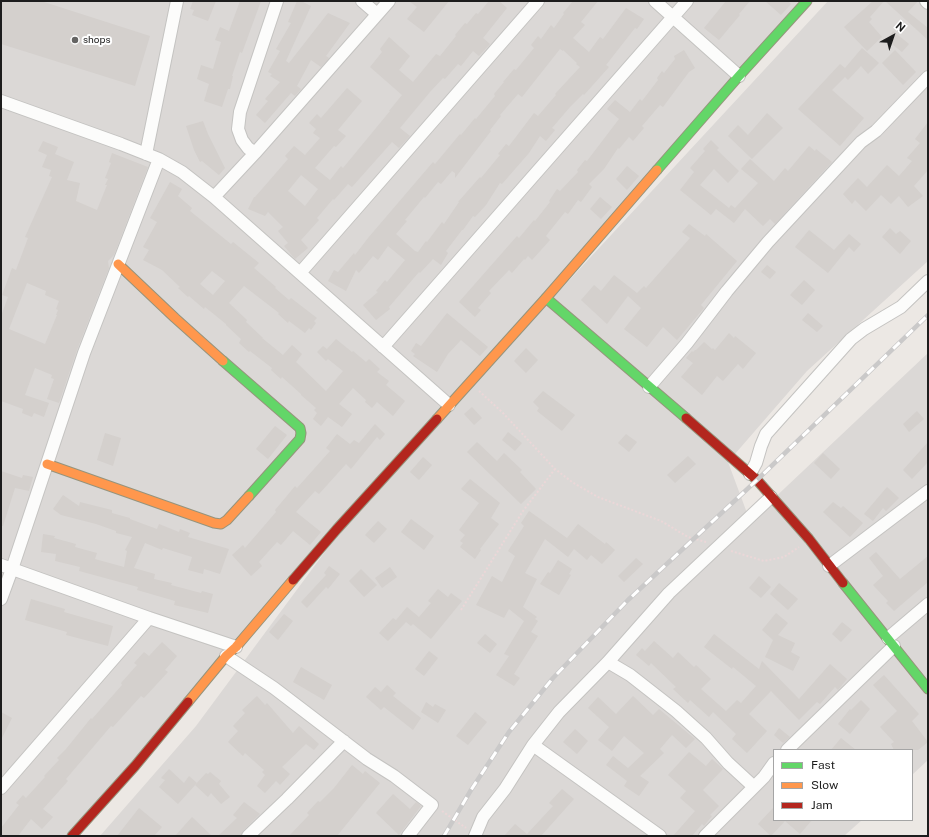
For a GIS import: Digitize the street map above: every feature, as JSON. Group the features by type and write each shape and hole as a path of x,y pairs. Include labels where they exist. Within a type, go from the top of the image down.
{"street":[{"path":"146,154 178,1"},
{"path":"255,153 248,148 238,129 240,112 277,1"},
{"path":"362,1 377,14"},
{"path":"214,197 255,153 389,1"},
{"path":"300,273 538,1"},
{"path":"655,1 739,76"},
{"path":"383,347 687,1"},
{"path":"72,836 134,766 226,656 236,648 337,529 546,298 739,76 807,1"},
{"path":"649,387 687,343 726,291 778,231 861,142 876,131 928,77"},
{"path":"1,101 159,159 182,172 214,197 449,405"},
{"path":"1,599 84,353 159,159"},
{"path":"47,464 214,523 221,524 227,520 300,439 300,428 175,318 118,264"},
{"path":"750,474 756,463 766,434 846,345 864,328 901,307 928,281"},
{"path":"546,298 750,474 809,539 928,689"},
{"path":"829,566 928,491"},
{"path":"472,834 559,712 608,662 670,593 771,497"},
{"path":"1,564 236,648"},
{"path":"788,749 928,604"},
{"path":"1,788 149,618"},
{"path":"226,656 274,688 432,805 408,836"},
{"path":"608,662 630,675 676,711 706,738 728,763 754,786"},
{"path":"248,836 344,741"},
{"path":"534,745 660,836"},
{"path":"705,836 764,776 773,764"}],"path":[{"path":"469,382 504,413 555,468 572,482 598,497 661,521 688,537 764,561 784,558 809,539"},
{"path":"461,610 523,511 555,468"},
{"path":"432,805 472,834"}],"shaded area":[{"path":"1,1 808,1 486,370 828,1 928,1 928,261 807,371 728,462 750,521 928,353 928,760 913,774 913,749 773,749 773,821 861,821 844,836 100,836 196,726 330,545 73,836 1,836"}],"building":[{"name":"shops","path":"1,1 41,1 150,36 135,86 1,44"},
{"path":"193,1 216,1 208,21 192,15 194,10 190,9"},
{"path":"240,1 261,1 242,53 240,52 232,76 230,89 228,89 222,107 204,101 209,84 197,79 201,65 213,69 221,42 215,40 220,27 229,31"},
{"path":"297,1 301,1 311,6 286,61 289,63 328,13 350,23 326,56 329,58 326,62 321,67 311,60 297,86 301,89 295,96 291,93 265,123 256,115 268,101 265,99 280,82 270,76 272,74 268,72 280,51 276,49 291,23 288,22"},
{"path":"409,1 449,1 424,32 407,19 417,7"},
{"path":"489,1 499,1 507,8 483,38 490,44 479,56 473,51 461,66 458,64 445,79 443,78 430,92 400,128 410,136 399,148 392,142 352,187 348,184 334,200 333,199 317,218 319,220 301,240 308,248 295,259 284,246 288,243 278,231 283,227 268,212 265,216 248,209 254,197 288,159 285,156 294,146 305,155 320,138 313,133 316,129 309,123 317,114 321,118 347,88 362,101 338,130 346,136 336,147 334,146 315,168 330,180 341,166 343,168 402,95 370,67 382,52 380,49 389,37 410,56 399,70 413,82 436,54 440,56 465,23 467,24 476,13 478,14","holes":["301,175 318,189 305,206 288,191"]},
{"path":"573,1 598,1 581,22 585,25 573,38 589,52 600,37 603,39 626,8 644,19 637,29 635,28 606,65 609,67 552,128 555,130 546,141 540,136 529,153 502,184 500,183 486,205 475,217 473,216 446,251 448,253 441,265 433,259 420,273 419,272 389,307 390,309 376,320 363,305 378,292 376,291 385,280 387,282 405,260 388,246 378,260 373,256 359,273 356,270 346,291 328,281 334,270 338,272 354,253 355,255 433,162 435,164 460,134 461,135 475,118 476,119 495,96 494,94 503,82 514,69 516,70 534,48 531,45 538,36 541,39 551,25 554,28 564,14 563,13","holes":["560,49 580,67 555,94 556,95 538,116 534,113 509,146 506,144 498,154 500,155 481,178 480,177 458,202 444,224 442,222 418,252 415,251 396,234 407,221 405,220 438,182 441,184 452,171 455,173 455,178 491,131 490,130 501,116 500,115 518,94 522,97"]},
{"path":"726,1 750,1 719,40 704,28"},
{"path":"765,1 788,1 791,4 781,15"},
{"path":"873,1 884,1 870,17 872,19 869,22 882,37 867,51 844,27"},
{"path":"885,1 918,1 908,12 928,28 928,40"},
{"path":"893,31 909,44 902,52 887,40"},
{"path":"862,48 879,63 868,74 861,66 848,80 845,77 832,90 864,118 840,146 798,109 840,64 845,68"},
{"path":"684,50 695,68 689,72 663,107 660,105 642,126 644,128 633,141 629,137 619,149 618,148 604,169 589,184 592,187 581,202 578,200 568,214 565,212 549,232 546,236 550,240 532,260 528,256 512,273 509,270 489,291 491,293 478,308 481,310 475,317 459,302 517,236 519,238 534,220 535,221 550,202 549,201 557,189 560,191 578,172 577,170 585,160 587,161 619,119 607,109 615,100 630,112 640,99 642,101 658,80 657,78 662,71 664,73 675,59 674,56"},
{"path":"895,50 916,72 903,85 882,63"},
{"path":"767,113 783,128 752,159 728,136 738,125 748,135"},
{"path":"203,121 225,168 219,175 202,161 200,162 194,150 186,126"},
{"path":"928,122 928,170 914,186 923,196 908,207 899,196 891,204 881,195 866,211 855,200 852,204 843,194 858,178 867,187 887,165 899,176 912,161 907,158 920,143 915,139"},
{"path":"711,140 719,148 717,150 739,171 728,183 714,169 700,185 729,208 731,205 735,208 758,183 741,169 750,159 774,181 785,168 788,171 809,146 815,151 816,149 832,162 775,224 770,219 763,226 745,209 734,223 716,209 711,215 680,190 694,172 690,168 705,151 703,149"},
{"path":"43,141 58,147 55,154 74,162 67,180 80,183 76,201 97,210 107,185 105,185 108,179 105,178 111,163 109,162 112,153 148,167 114,255 108,261 109,268 77,350 59,403 47,399 54,379 51,378 52,375 35,368 25,395 49,403 44,417 34,413 32,417 22,413 23,409 1,401 1,316 8,297 2,295 12,268 16,270 28,238 25,237 52,177 49,176 51,170 42,167 47,155 38,151","holes":["27,283 46,291 45,295 59,301 56,309 58,310 57,315 45,344 9,329"]},
{"path":"627,166 639,176 627,190 616,179"},
{"path":"170,182 182,189 178,196 192,208 190,211 231,244 233,242 259,263 254,268 276,287 275,288 289,300 291,298 317,318 314,321 316,323 311,330 309,328 305,333 289,321 288,323 278,314 279,313 244,286 229,303 247,320 246,322 262,338 283,355 292,345 302,354 296,362 326,391 343,371 328,359 326,361 317,352 323,346 327,349 336,339 366,362 369,359 380,369 377,372 389,381 386,385 405,401 393,416 377,402 372,408 353,388 339,404 352,414 342,427 328,417 321,426 313,419 317,413 314,410 316,408 282,377 281,379 271,370 272,368 239,343 241,339 226,324 205,307 204,309 189,296 188,297 162,270 143,260 149,250 143,247 157,222 150,218","holes":["212,271 225,281 213,295 200,284"]},
{"path":"600,197 612,207 601,219 590,209"},
{"path":"689,224 705,236 706,234 737,261 701,305 704,308 677,340 663,327 647,347 624,329 641,308 628,296 607,324 581,300 594,285 601,291 614,275 637,293 644,286 646,288 690,238 682,232"},
{"path":"890,228 896,234 900,231 911,241 900,254 882,237"},
{"path":"809,230 834,250 849,234 861,244 854,252 849,247 828,273 795,247"},
{"path":"767,265 776,272 770,279 761,272"},
{"path":"804,280 815,290 802,305 790,295"},
{"path":"447,313 488,347 480,356 461,340 448,354 437,372 413,356 415,354 411,351 416,343 421,346"},
{"path":"808,313 823,326 817,332 802,320"},
{"path":"729,333 756,353 743,369 738,364 723,381 717,376 702,395 681,377 693,363 686,358 692,351 693,352 696,350 704,342 715,350"},
{"path":"526,348 538,360 526,373 514,361"},
{"path":"543,391 575,415 562,431 537,411 539,408 533,402"},
{"path":"472,407 482,418 474,425 464,414"},
{"path":"917,411 924,419 909,432 903,424"},
{"path":"375,424 385,434 380,440 377,437 351,469 346,464 319,494 315,491 296,512 321,532 310,545 293,531 281,545 277,542 259,562 262,566 251,576 232,555 243,545 245,548 276,512 275,510 295,486 297,488 330,451 326,448 337,434 350,444 354,440 359,443"},
{"path":"275,426 287,435 268,459 256,449"},
{"path":"508,432 522,443 515,451 502,440"},
{"path":"105,433 121,438 113,466 97,460"},
{"path":"626,434 637,442 629,452 618,443"},
{"path":"477,442 497,461 504,453 522,470 520,472 536,489 521,504 467,452"},
{"path":"928,442 928,462 912,479 903,470"},
{"path":"823,453 840,469 831,479 814,463"},
{"path":"688,456 696,464 675,483 667,475"},
{"path":"423,457 432,465 419,480 410,472"},
{"path":"1,471 22,478 23,475 33,477 29,491 15,488 3,526 1,526"},
{"path":"470,479 500,503 491,518 499,524 480,549 481,550 475,559 460,547 463,543 460,541 465,535 459,530 479,503 461,489"},
{"path":"887,487 899,498 886,511 883,508 873,521 864,514"},
{"path":"63,495 79,506 80,502 112,510 112,513 130,518 157,529 159,524 179,532 180,529 190,533 188,537 229,549 220,574 204,569 203,574 188,570 192,557 163,548 162,550 145,543 134,568 155,574 154,579 172,583 171,585 201,593 202,591 213,594 208,613 174,605 175,601 137,590 138,587 79,571 80,567 55,561 56,554 41,552 43,534 55,536 54,538 76,544 75,547 97,553 95,559 124,567 127,551 125,550 132,537 116,533 116,531 96,524 61,515 53,509"},
{"path":"833,502 841,508 843,506 863,523 850,537 823,512"},
{"path":"529,511 567,538 578,524 605,544 606,542 615,550 602,564 591,555 587,560 574,549 568,557 545,539 525,573 537,579 523,607 537,617 535,619 538,621 531,632 538,636 514,674 520,678 514,686 496,675 509,656 504,654 524,621 509,609 504,618 476,605 492,576 502,582 515,556 508,551 524,526 521,523"},
{"path":"411,519 434,536 424,550 401,532"},
{"path":"378,521 387,529 374,543 365,535"},
{"path":"876,552 900,579 928,556 928,582 894,611 886,603 888,601 873,585 883,576 869,558"},
{"path":"636,558 643,564 624,582 618,576"},
{"path":"558,560 572,569 569,574 571,575 559,595 540,584 548,572 550,573"},
{"path":"329,566 340,574 328,589 326,587 307,608 301,602 326,575 324,573"},
{"path":"390,567 397,577 382,588 375,578"},
{"path":"361,569 377,585 364,597 349,581"},
{"path":"759,576 771,587 761,598 749,588"},
{"path":"779,583 798,599 788,610 770,594"},
{"path":"438,589 448,597 451,593 462,601 431,639 413,624 411,626 406,622 388,641 379,633 393,618 396,620 407,607 419,617 431,603 428,601"},
{"path":"31,599 65,609 64,612 113,626 108,646 66,635 67,632 25,620"},
{"path":"776,613 788,623 778,635 795,643 791,652 800,657 793,671 765,657 773,640 762,630"},
{"path":"284,614 293,621 278,640 269,632"},
{"path":"842,622 852,630 841,642 832,634"},
{"path":"485,634 497,644 490,653 477,643"},
{"path":"714,634 759,669 762,661 799,699 830,664 847,679 838,690 835,687 820,704 817,702 799,720 771,691 749,714 767,731 747,753 732,739 736,734 713,712 709,717 690,700 688,703 673,689 676,687 651,663 649,666 636,655 642,648 645,651 654,641 673,658 678,652 694,667 696,665 711,679 701,689 726,711 737,700 741,703 756,686 733,667 732,669 704,647"},
{"path":"162,642 177,656 165,670 168,672 144,698 141,696 113,727 111,726 66,779 68,781 43,809 53,817 42,829 31,819 18,836 1,836 1,828 19,805 16,803 23,795 26,798 45,777 44,776 59,760 57,758 91,718 92,719 122,685 121,683 137,665 134,663 144,652 149,656"},
{"path":"429,651 438,658 424,676 415,669"},
{"path":"301,667 332,685 324,700 293,682"},
{"path":"884,675 919,714 912,721 928,742 918,750 894,749 891,744 894,742 880,727 897,711 873,685"},
{"path":"387,685 396,693 393,696 421,718 413,730 384,707 381,710 366,697 375,687 381,692"},
{"path":"257,696 265,705 267,703 293,733 299,726 319,744 314,750 306,744 282,767 290,774 280,785 276,781 265,793 257,786 265,775 262,772 264,770 245,753 243,756 228,742 238,731 233,726 245,713 242,710"},
{"path":"633,696 653,715 659,709 695,739 686,748 672,735 660,749 664,753 640,776 649,782 639,796 624,786 627,781 606,765 613,756 628,768 644,753 624,736 612,751 598,740 609,727 588,708 598,697 616,714"},
{"path":"861,700 870,709 850,734 838,724 850,709 851,710"},
{"path":"426,702 433,707 435,704 446,710 438,723 421,712"},
{"path":"1,712 12,718 1,740"},
{"path":"475,712 487,722 468,745 456,736"},
{"path":"779,728 790,737 783,743 774,735"},
{"path":"575,729 588,741 577,754 563,742"},
{"path":"841,738 855,749 832,749"},
{"path":"689,752 706,766 712,759 723,769 703,790 719,806 710,815 712,816 704,826 702,824 692,836 673,836 695,811 680,798 686,791 668,775"},
{"path":"352,765 363,774 365,771 380,783 337,836 289,836 309,815 307,813 318,801 320,802 334,788"},
{"path":"169,769 184,783 189,776 197,783 178,804 159,787 165,780 161,778"},
{"path":"210,772 221,781 219,784 230,797 221,804 211,793 208,797 195,785 206,773 208,774"},
{"path":"562,789 574,799 541,836 504,836 515,824 527,834 553,806 549,803"},
{"path":"393,794 410,809 416,802 421,806 399,835 376,813"},
{"path":"244,802 260,814 243,831 241,836 218,836 237,818 233,815"},
{"path":"139,808 162,827 154,836 117,836"},
{"path":"773,808 773,821 785,821 771,836 758,824"},
{"path":"192,817 212,836 175,836"},
{"path":"785,821 811,821 800,834"}],"railway":[{"path":"444,836 471,790 509,732 553,678 628,600 757,480 928,315"}],"traffic: fast":[{"path":"657,170 807,1"},
{"path":"546,298 686,418"},
{"path":"223,361 300,428 301,433 300,439 249,496"},
{"path":"843,583 928,689"}],"traffic: slow":[{"path":"437,419 546,298 657,170"},
{"path":"118,264 223,361"},
{"path":"47,464 214,523 221,524 227,520 249,496"},
{"path":"188,702 226,656 236,647 293,580"}],"traffic: jam":[{"path":"686,418 757,480 809,539 843,583"},
{"path":"293,580 337,529 437,419"},
{"path":"72,836 135,766 188,702"}],"place":[{"name":"shops","path":"75,40"}]}
